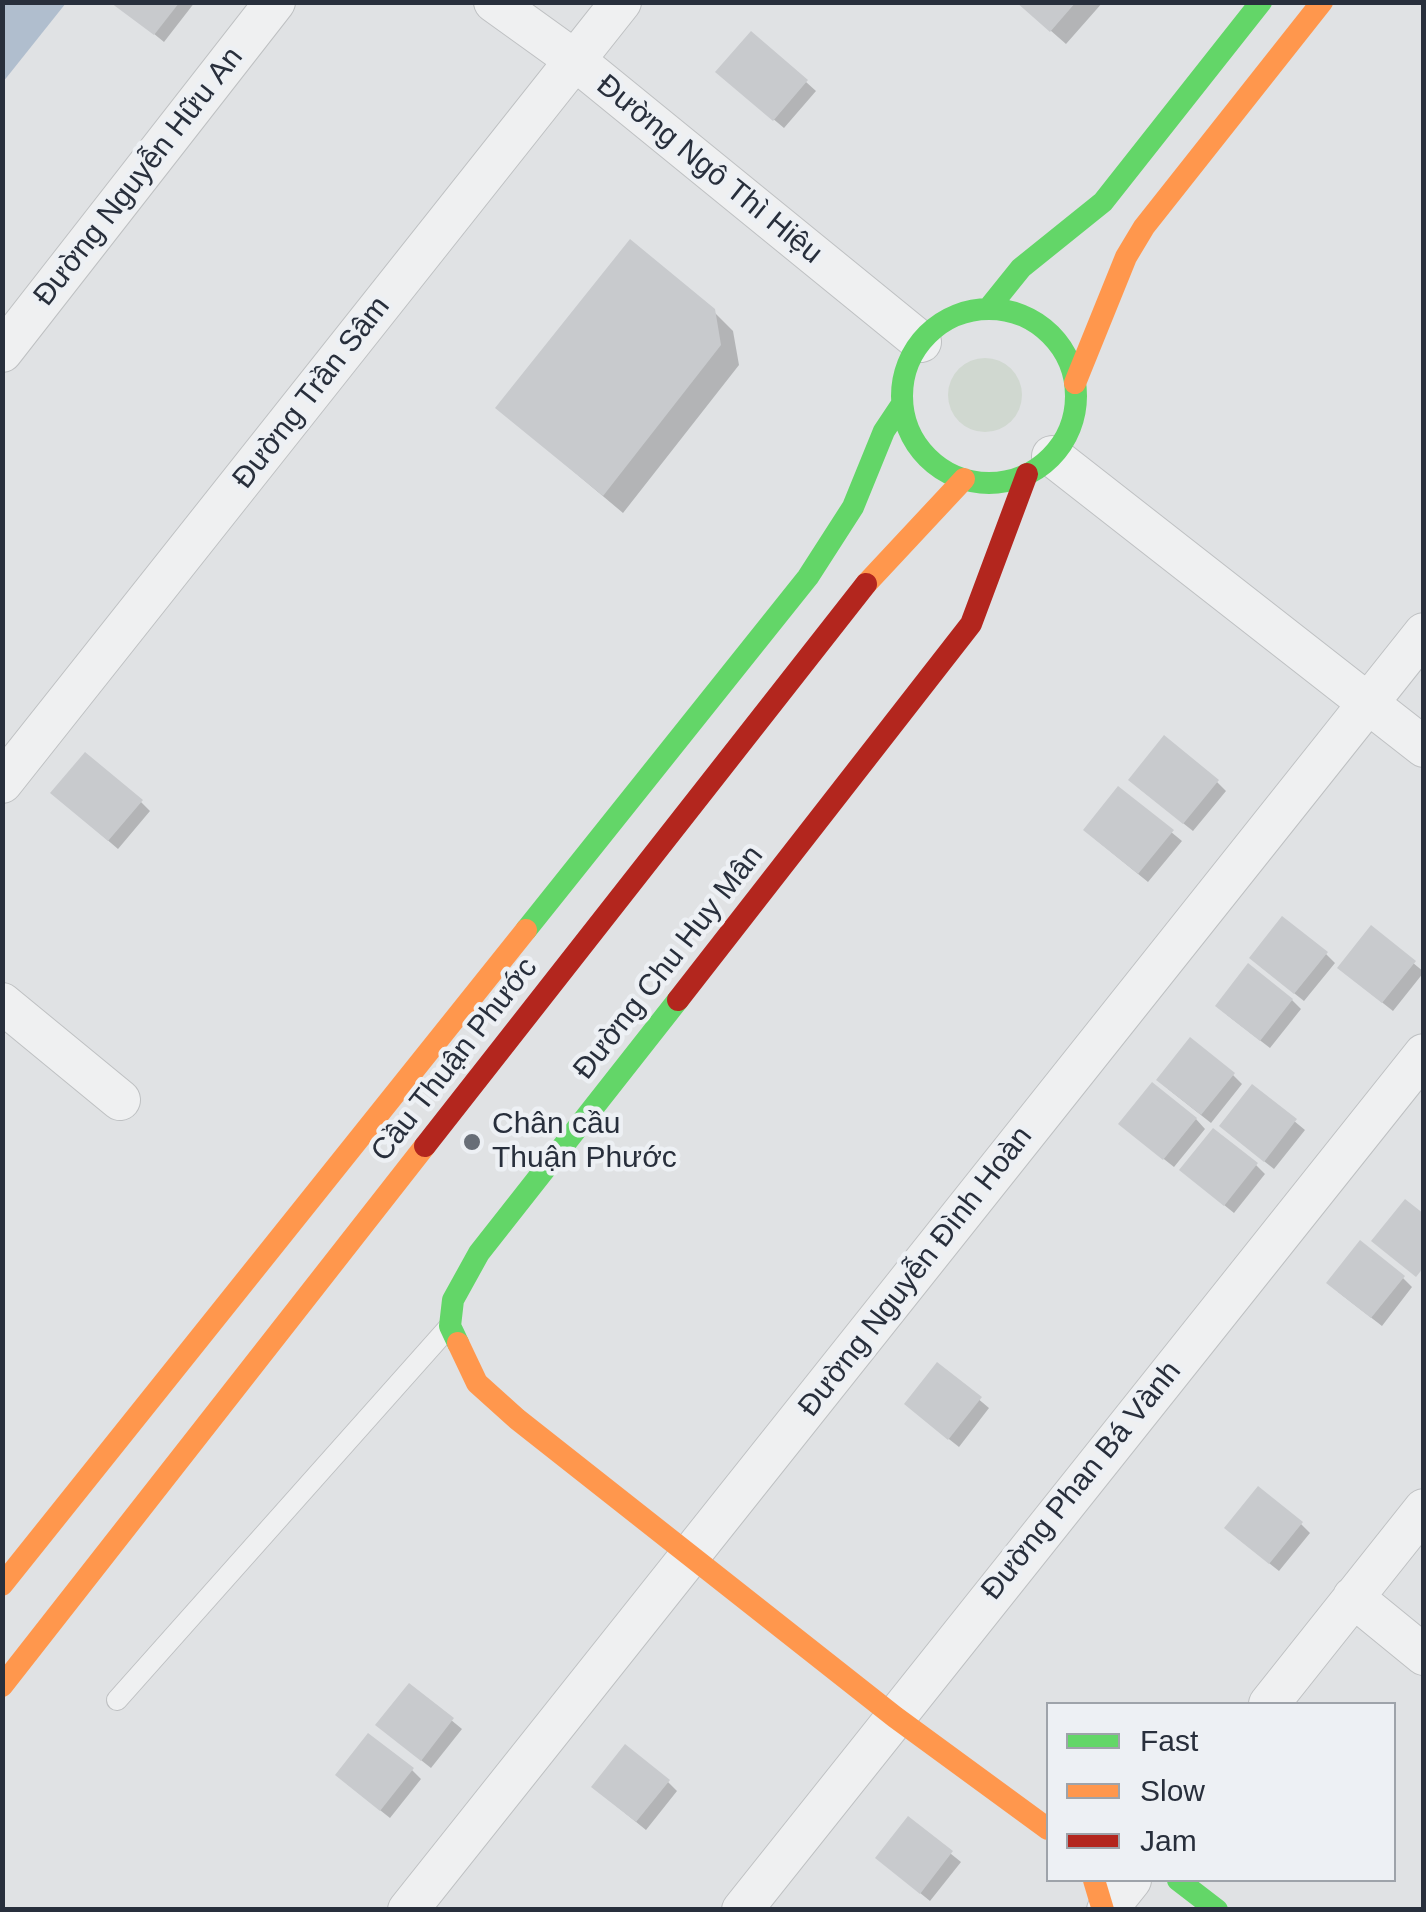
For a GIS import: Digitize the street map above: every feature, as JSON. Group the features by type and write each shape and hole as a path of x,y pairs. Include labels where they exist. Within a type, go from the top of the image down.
{"main road":[{"path":"988,309 1021,268 1103,202 1261,2"},
{"path":"1075,384 1068,359 1036,322 1013,312 988,309 939,324 921,342 909,361 902,404 908,429 921,451 940,468 964,479 1006,481 1040,465 1072,422 1075,384 1126,257 1144,226 1322,2"},
{"name":"Cầu Thuận Phước","path":"2,1586 808,577 853,507 884,431 902,404"},
{"name":"Đường Chu Huy Mân","path":"450,1326 453,1300 479,1254 955,648 976,612 1040,465"},
{"name":"Cầu Thuận Phước","path":"2,1686 844,612 888,558 964,479"},
{"path":"450,1326 477,1383 894,1716 1046,1828"},
{"path":"1095,1882 1105,1910"},
{"path":"1181,1882 1217,1910"}],"street":[{"name":"Đường Nguyễn Hữu An","path":"2,352 275,2"},
{"name":"Đường Ngô Thì Hiệu","path":"494,2 576,60 921,342"},
{"name":"Đường Trần Sâm","path":"2,784 622,2"},
{"path":"1040,465 1368,702 1424,747"},
{"name":"Đường Nguyễn Đình Hoàn","path":"408,1910 1424,633"},
{"path":"2,1004 120,1100"},
{"name":"Đường Phan Bá Vành","path":"742,1910 1424,1054"},
{"path":"1271,1702 1424,1509"},
{"path":"1353,1598 1424,1655"},
{"path":"1105,1910 1129,1882"}],"lane":[{"path":"117,1700 450,1326"}],"shaded area":[{"path":"985,358 1011,369 1022,395 1011,421 985,432 959,421 948,395 959,369"}],"water":[{"path":"2,3 66,3 3,82"}],"building":[{"path":"1016,2 1076,2 1050,32"},
{"path":"111,3 179,3 154,35"},
{"path":"751,31 808,80 773,121 715,72"},
{"path":"630,239 715,309 721,345 603,496 495,408"},
{"path":"1164,735 1219,780 1183,824 1128,780"},
{"path":"85,752 143,800 108,841 50,793"},
{"path":"1118,786 1174,830 1138,874 1083,830"},
{"path":"1282,916 1328,952 1294,994 1249,958"},
{"path":"1371,925 1416,961 1382,1003 1337,968"},
{"path":"1248,963 1293,999 1260,1041 1215,1006"},
{"path":"1190,1037 1235,1073 1201,1115 1156,1080"},
{"path":"1152,1082 1197,1118 1163,1160 1118,1124"},
{"path":"1252,1084 1297,1119 1264,1162 1219,1126"},
{"path":"1213,1128 1258,1163 1224,1206 1179,1170"},
{"path":"1405,1199 1424,1214 1424,1267 1416,1277 1371,1241"},
{"path":"1360,1240 1405,1276 1371,1318 1326,1283"},
{"path":"937,1362 982,1397 948,1440 904,1404"},
{"path":"1258,1486 1303,1522 1269,1564 1224,1528"},
{"path":"409,1683 454,1718 421,1761 375,1725"},
{"path":"368,1733 414,1768 380,1811 335,1775"},
{"path":"625,1744 670,1780 636,1822 591,1787"},
{"path":"908,1816 953,1851 920,1894 875,1858"}],"traffic: fast":[{"path":"988,309 1021,268 1103,202 1261,2"},
{"path":"989,309 1022,316 1050,335 1069,363 1076,396 1069,429 1050,457 1022,476 989,483 956,476 928,457 909,429 902,396 909,363 928,335 956,316 989,309"},
{"path":"526,930 808,577 853,507 884,431 902,404"},
{"path":"458,1343 450,1326 453,1300 479,1253 678,1000"},
{"path":"1181,1882 1217,1910"}],"traffic: slow":[{"path":"1075,383 1126,257 1144,227 1322,2"},
{"path":"866,584 964,479"},
{"path":"2,1585 526,930"},
{"path":"2,1686 425,1146"},
{"path":"458,1343 477,1383 517,1419 895,1717 1046,1828"},
{"path":"1095,1882 1103,1910"}],"traffic: jam":[{"path":"678,1000 971,624 1027,474"},
{"path":"425,1146 866,584"}],"place":[{"name":"Chân cầu Thuận Phước","path":"472,1142"}]}
